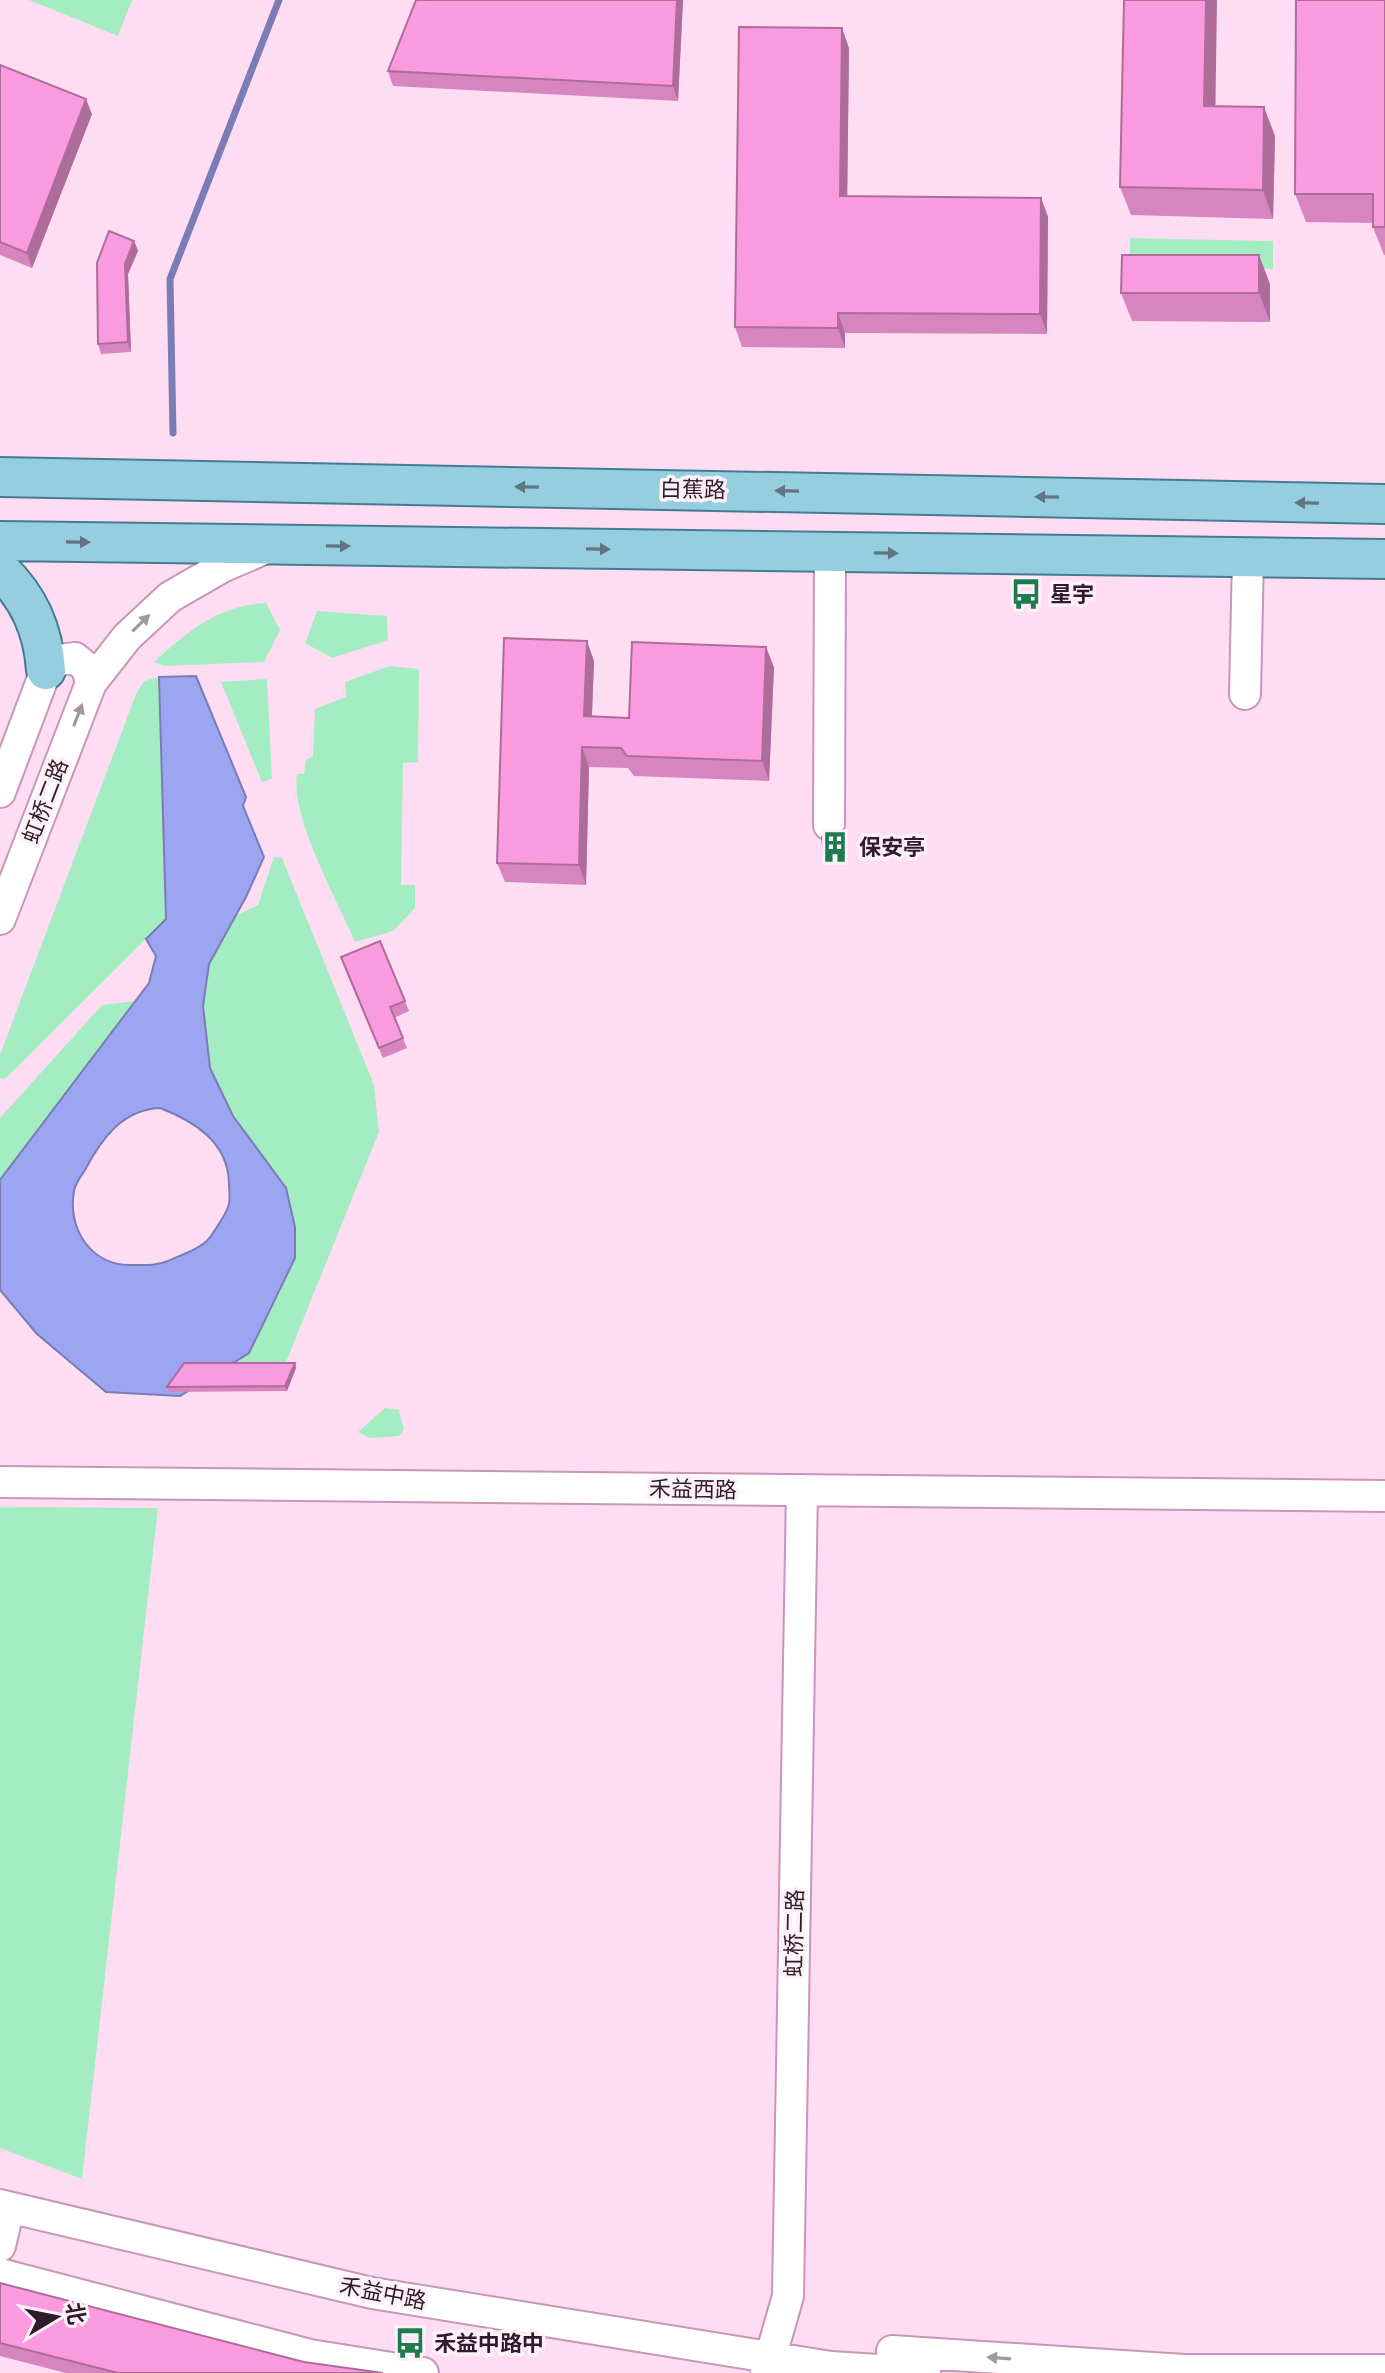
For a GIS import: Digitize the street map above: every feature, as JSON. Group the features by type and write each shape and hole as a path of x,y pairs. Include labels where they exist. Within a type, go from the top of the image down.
{"main road":[{"name":"白蕉路","path":"0,477 1385,504"},
{"path":"0,541 1385,559"},
{"path":"0,570 23,595 33,613 46,670"}],"street":[{"name":"虹桥二路","path":"0,919 91,683 127,637 170,597 222,567 275,545"},
{"path":"829,825 830,552"},
{"path":"1245,694 1248,558"},
{"path":"46,670 59,660 75,658 87,668 91,683"},
{"name":"虹桥二路","path":"0,792 46,670"},
{"name":"禾益西路","path":"0,1482 1385,1496"},
{"name":"虹桥二路","path":"761,2368 788,2296 802,1490"},
{"path":"0,2246 5,2206"},
{"name":"禾益中路","path":"5,2206 372,2293 761,2368 831,2367 925,2373"},
{"path":"0,2274 310,2355 423,2373"},
{"name":"禾益中路","path":"761,2368 833,2347 1184,2370 1385,2370"}],"green space":[{"path":"29,0 132,0 118,36"},
{"path":"1130,238 1273,241 1273,269 1130,265"},
{"path":"266,603 280,630 264,662 165,666 154,662 205,622 233,609"},
{"path":"317,611 387,616 388,640 332,658 305,643"},
{"path":"390,666 419,669 418,762 403,763 401,885 415,885 415,908 393,931 355,942 308,835 297,792 297,774 304,774 306,760 313,756 315,709 346,697 345,682"},
{"path":"159,677 166,919 5,1079 0,1078 0,1055 136,694 144,681"},
{"path":"267,679 272,779 262,782 221,682"},
{"path":"274,857 282,858 374,1085 379,1132 284,1367 225,1368 286,1188 233,1116 210,1068 203,1006 209,964 235,916 258,905"},
{"path":"136,1001 0,1180 0,1118 102,1005"},
{"path":"385,1408 399,1410 404,1430 399,1436 369,1438 358,1432"},
{"path":"0,1507 158,1508 82,2179 0,2148"}],"water":[{"path":"196,676 246,797 243,806 264,857 209,964 203,1006 210,1068 233,1116 286,1188 295,1227 295,1258 249,1353 180,1396 106,1392 37,1334 0,1290 0,1180 149,983 156,956 146,939 166,919 159,677","holes":["160,1108 185,1119 216,1145 227,1169 227,1210 205,1243 193,1250 154,1264 118,1264 105,1259 85,1243 74,1219 74,1191 99,1147 115,1128 135,1114"]}],"building":[{"path":"416,0 677,0 673,86 388,71"},
{"path":"1124,0 1206,0 1204,106 1264,107 1263,190 1120,187"},
{"path":"1296,0 1385,0 1385,227 1373,227 1373,194 1295,194"},
{"path":"739,27 842,28 840,196 1041,198 1040,314 838,313 838,328 735,327"},
{"path":"0,65 86,99 27,253 0,242"},
{"path":"109,231 134,241 125,264 128,342 98,344 97,263"},
{"path":"1122,255 1259,255 1259,293 1121,293"},
{"path":"504,638 587,641 584,716 629,718 632,642 766,647 762,761 627,756 621,748 582,747 579,865 497,863"},
{"name":"保安亭","path":"843,830 845,853 824,855 822,837 835,836"},
{"path":"380,941 405,1001 390,1007 403,1038 379,1048 341,957"},
{"path":"184,1363 295,1363 285,1386 167,1387"},
{"path":"0,2283 304,2362 383,2373 118,2373 0,2343"}],"waterway":[{"path":"173,433 170,279 279,0"}],"place":[{"name":"星宇","path":"1026,594"},
{"name":"保安亭","path":"835,847"},
{"name":"禾益中路中","path":"410,2343"}]}
